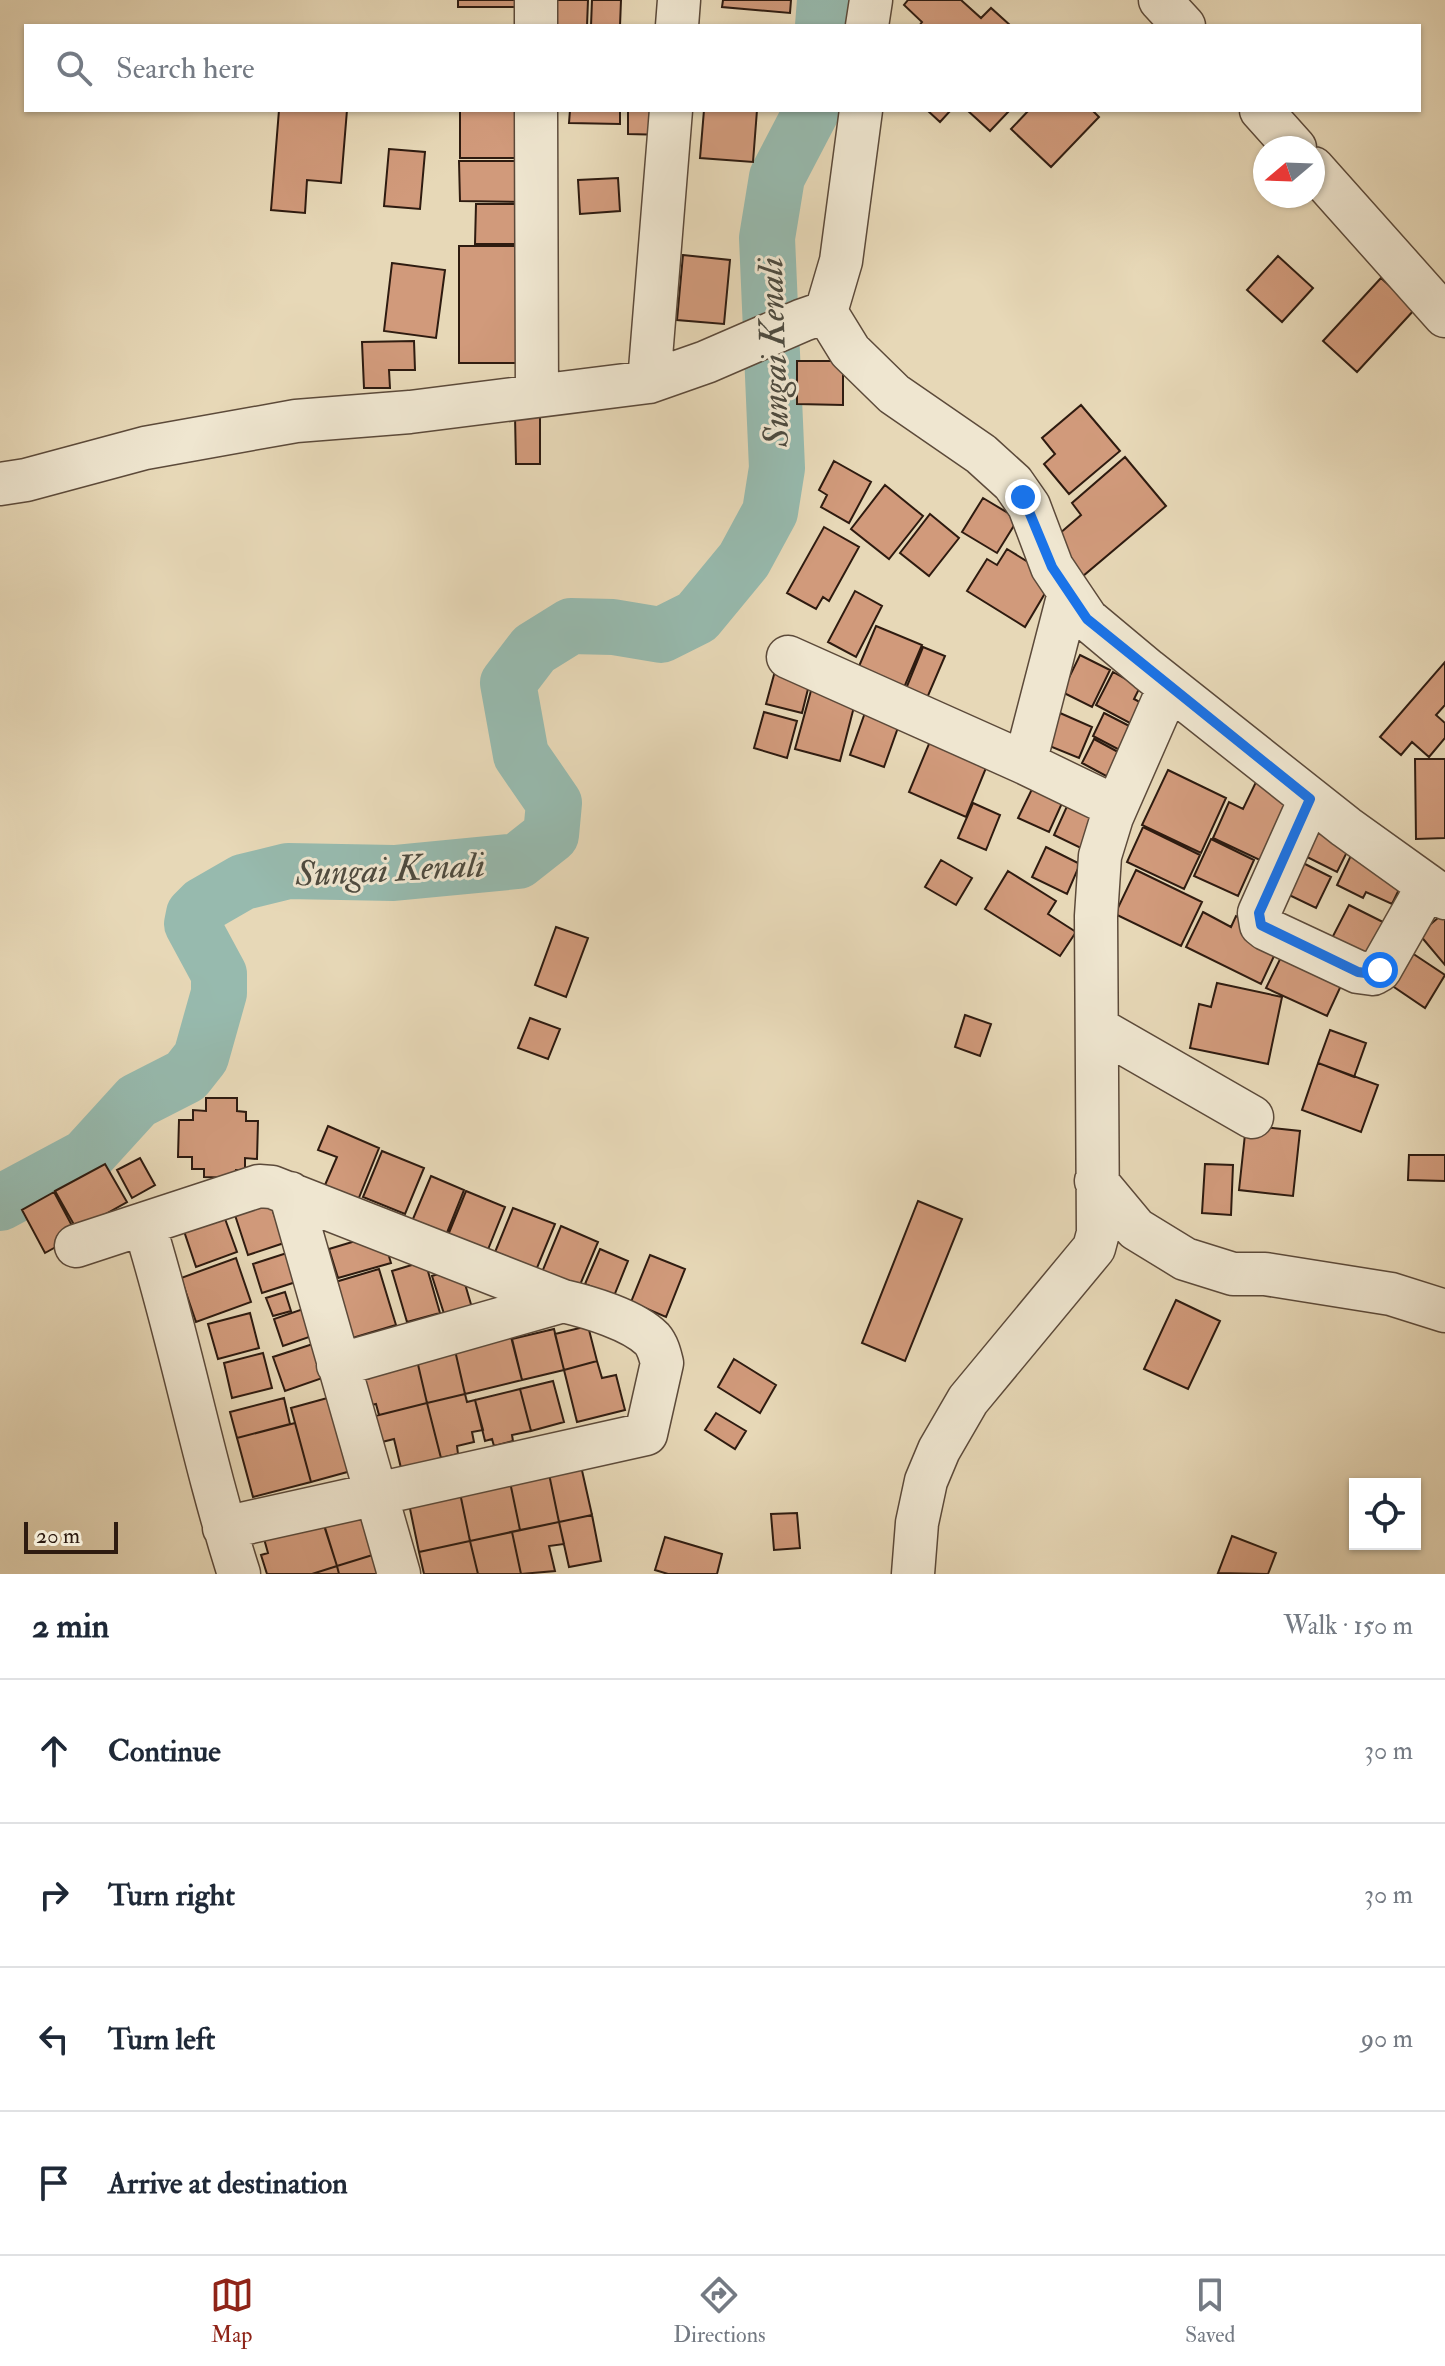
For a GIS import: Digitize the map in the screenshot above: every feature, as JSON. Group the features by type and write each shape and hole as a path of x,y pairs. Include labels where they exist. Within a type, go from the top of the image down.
{"street":[{"path":"536,0 536,24"},
{"path":"677,24 679,0"},
{"path":"867,24 871,0"},
{"path":"1160,0 1182,24"},
{"path":"536,112 537,395"},
{"path":"649,382 671,112"},
{"path":"0,484 145,448 296,421 410,412 649,382 706,362 814,316 841,261 861,112"},
{"path":"1263,112 1284,136"},
{"path":"1325,181 1445,316"},
{"path":"814,316 894,394 981,454 1013,483 1029,506 1052,567 1087,619 1310,799 1436,892 1380,970 1373,974 1358,972 1266,929 1258,918 1310,799"},
{"path":"1025,763 1069,593"},
{"path":"788,657 1116,807"},
{"path":"913,1574 917,1523 926,1481 939,1450 968,1400 1088,1257 1098,1233 1097,876 1100,856 1116,807 1169,687"},
{"path":"1097,1028 1252,1117"},
{"path":"1096,1181 1136,1229 1185,1259 1233,1274 1265,1274 1391,1294 1445,1311"},
{"path":"76,1246 259,1186 272,1187 563,1301 590,1308 636,1329 653,1340 660,1353 662,1363 646,1434 224,1528"},
{"path":"290,1193 399,1574"},
{"path":"144,1224 164,1288 224,1528 239,1574"},
{"path":"338,1365 563,1301"}],"building":[{"path":"458,0 527,0 527,7 458,7"},
{"path":"554,0 588,0 587,24 553,24"},
{"path":"592,0 621,0 620,24 591,24"},
{"path":"723,0 791,0 790,13 722,7"},
{"path":"908,0 961,0 981,18 991,8 1009,24 920,24 922,22 904,5"},
{"path":"279,112 347,112 341,183 307,180 305,213 271,210"},
{"path":"460,112 528,112 527,158 460,158"},
{"path":"570,112 620,112 620,124 569,123"},
{"path":"628,112 667,112 666,135 628,134"},
{"path":"704,112 757,112 753,162 700,158"},
{"path":"929,112 949,112 940,122"},
{"path":"969,112 1008,112 990,131"},
{"path":"1027,112 1094,112 1099,117 1051,167 1011,129"},
{"path":"389,149 425,152 420,209 384,206"},
{"path":"459,161 530,161 531,202 460,201"},
{"path":"618,178 620,211 580,214 578,180"},
{"path":"476,204 531,204 531,244 475,244"},
{"path":"459,246 531,246 530,363 459,363"},
{"path":"683,255 730,260 724,324 677,320"},
{"path":"1278,256 1313,288 1282,322 1247,290"},
{"path":"392,263 445,270 436,338 384,331"},
{"path":"1381,278 1415,309 1357,372 1323,341"},
{"path":"414,341 415,370 389,370 390,388 364,388 362,342"},
{"path":"797,361 843,361 843,405 797,404"},
{"path":"1081,405 1120,451 1069,494 1044,464 1055,454 1042,438"},
{"path":"515,416 540,416 540,464 516,464"},
{"path":"1125,457 1166,506 1083,576 1052,540 1081,515 1072,503"},
{"path":"834,461 871,482 849,523 821,507 827,495 819,490"},
{"path":"885,485 923,516 889,559 851,529"},
{"path":"983,498 1018,519 997,553 962,532"},
{"path":"930,514 959,538 929,576 900,553"},
{"path":"824,527 859,547 829,601 823,597 816,609 787,593"},
{"path":"1007,549 1054,578 1025,627 967,591 987,559 997,565"},
{"path":"855,591 882,606 856,657 828,642"},
{"path":"876,626 922,645 903,690 857,671"},
{"path":"923,647 945,656 924,705 903,696"},
{"path":"1080,655 1110,670 1092,707 1062,692"},
{"path":"778,660 813,669 802,713 766,704"},
{"path":"1445,662 1445,705 1436,715 1445,723 1445,738 1429,757 1412,742 1401,755 1380,737"},
{"path":"1113,672 1140,687 1134,699 1153,709 1143,730 1096,705"},
{"path":"812,687 856,699 840,761 795,749"},
{"path":"867,707 901,719 884,767 850,755"},
{"path":"764,712 797,721 787,758 754,748"},
{"path":"1060,713 1092,727 1079,758 1047,745"},
{"path":"1104,713 1143,733 1131,756 1093,736"},
{"path":"931,739 988,763 966,817 909,792"},
{"path":"1094,739 1133,760 1121,784 1082,763"},
{"path":"1415,759 1445,759 1445,838 1416,839"},
{"path":"1168,770 1226,798 1201,853 1142,825"},
{"path":"1256,782 1293,800 1264,862 1213,838 1229,802 1243,809"},
{"path":"1033,787 1063,801 1049,832 1018,818"},
{"path":"973,803 1000,815 986,850 958,838"},
{"path":"1068,804 1100,820 1085,850 1054,835"},
{"path":"1317,826 1351,844 1337,872 1303,855"},
{"path":"1143,827 1200,855 1184,889 1127,862"},
{"path":"1211,839 1254,860 1238,896 1194,876"},
{"path":"1046,847 1080,864 1067,894 1032,877"},
{"path":"1354,849 1406,875 1392,904 1366,892 1363,898 1337,885"},
{"path":"941,860 972,878 956,905 925,887"},
{"path":"1301,862 1331,877 1316,908 1285,893"},
{"path":"1136,870 1202,902 1181,946 1115,914"},
{"path":"1008,871 1056,901 1048,914 1076,932 1060,956 985,909"},
{"path":"1349,905 1391,926 1375,959 1332,938"},
{"path":"1203,912 1231,927 1236,916 1282,939 1261,984 1186,947"},
{"path":"1445,912 1445,965 1419,934"},
{"path":"556,927 588,938 566,997 535,985"},
{"path":"1285,949 1345,977 1327,1016 1266,988"},
{"path":"1412,953 1445,975 1425,1008 1391,985"},
{"path":"1217,983 1282,997 1268,1064 1190,1048 1199,1004 1211,1007"},
{"path":"965,1015 991,1024 980,1056 955,1047"},
{"path":"530,1018 560,1029 548,1059 518,1048"},
{"path":"1330,1030 1366,1043 1354,1077 1318,1063"},
{"path":"1318,1063 1378,1085 1361,1132 1302,1110"},
{"path":"206,1098 237,1098 237,1111 246,1112 246,1121 258,1121 257,1159 245,1158 245,1170 236,1170 235,1178 204,1177 204,1169 192,1169 192,1157 178,1157 179,1120 193,1120 193,1110 206,1111"},
{"path":"1246,1125 1300,1131 1293,1196 1239,1190"},
{"path":"328,1126 379,1148 356,1205 322,1192 337,1157 318,1150"},
{"path":"382,1151 424,1168 405,1214 363,1197"},
{"path":"1409,1155 1445,1155 1445,1181 1408,1180"},
{"path":"140,1158 155,1185 132,1198 117,1170"},
{"path":"105,1164 127,1202 77,1230 55,1191"},
{"path":"1205,1164 1233,1165 1231,1215 1202,1213"},
{"path":"431,1176 464,1190 444,1240 410,1226"},
{"path":"466,1191 505,1207 485,1257 446,1240"},
{"path":"54,1192 77,1235 45,1253 22,1210"},
{"path":"268,1197 284,1243 248,1255 233,1209"},
{"path":"918,1201 962,1219 905,1361 862,1343"},
{"path":"513,1208 555,1224 534,1275 493,1257"},
{"path":"224,1216 237,1252 196,1267 184,1231"},
{"path":"561,1226 598,1242 577,1292 540,1277"},
{"path":"382,1233 391,1263 338,1278 329,1249"},
{"path":"600,1249 628,1261 614,1296 585,1284"},
{"path":"293,1251 302,1280 262,1293 253,1264"},
{"path":"650,1255 685,1269 666,1317 631,1302"},
{"path":"236,1258 251,1302 196,1322 181,1278"},
{"path":"425,1261 440,1313 407,1322 392,1271"},
{"path":"460,1267 473,1311 446,1320 432,1276"},
{"path":"379,1269 396,1325 349,1339 332,1283"},
{"path":"285,1292 291,1311 273,1316 266,1298"},
{"path":"1176,1300 1220,1321 1188,1389 1144,1369"},
{"path":"309,1307 318,1334 283,1346 274,1319"},
{"path":"250,1313 259,1348 218,1359 208,1324"},
{"path":"588,1326 597,1361 564,1370 555,1334"},
{"path":"554,1329 564,1370 522,1380 512,1339"},
{"path":"510,1333 522,1380 465,1394 454,1346"},
{"path":"322,1341 334,1374 285,1391 273,1357"},
{"path":"454,1346 465,1394 427,1403 416,1356"},
{"path":"263,1353 272,1388 232,1398 224,1363"},
{"path":"416,1356 427,1403 379,1415 376,1404 367,1406 361,1381 370,1378 367,1368"},
{"path":"734,1359 776,1385 760,1413 718,1387"},
{"path":"597,1361 602,1378 616,1375 625,1410 577,1422 564,1370"},
{"path":"553,1381 564,1422 531,1431 520,1389"},
{"path":"520,1389 531,1431 512,1435 513,1441 494,1446 492,1439 485,1441 475,1400"},
{"path":"465,1394 467,1402 475,1400 483,1430 472,1432 474,1442 457,1446 458,1454 441,1458 427,1403"},
{"path":"331,1397 351,1471 311,1482 291,1408"},
{"path":"284,1398 290,1424 237,1438 230,1412"},
{"path":"427,1403 441,1458 401,1468 394,1439 378,1443 371,1417"},
{"path":"716,1413 746,1431 735,1449 705,1430"},
{"path":"295,1423 311,1482 253,1497 237,1438"},
{"path":"581,1466 592,1515 559,1522 549,1474"},
{"path":"549,1474 559,1522 520,1530 510,1482"},
{"path":"510,1482 520,1530 470,1541 460,1493"},
{"path":"460,1493 470,1541 419,1552 409,1504"},
{"path":"319,1510 337,1566 312,1574 267,1574 261,1555 268,1553 261,1528"},
{"path":"797,1513 800,1548 774,1550 771,1514"},
{"path":"367,1514 379,1553 337,1566 321,1515"},
{"path":"592,1515 601,1561 569,1567 559,1522"},
{"path":"559,1522 564,1544 549,1546 555,1571 521,1574 512,1532"},
{"path":"512,1532 521,1574 478,1574 470,1541"},
{"path":"1232,1536 1276,1553 1268,1574 1218,1573"},
{"path":"665,1537 722,1554 717,1574 668,1574 655,1570"},
{"path":"470,1541 478,1574 424,1574 419,1552"},
{"path":"379,1553 386,1574 339,1574 337,1566"},
{"path":"337,1566 339,1574 312,1574"}],"waterway":[{"name":"Sungai Kenali","path":"823,24 825,0"},
{"name":"Sungai Kenali","path":"0,1203 86,1157 137,1101 186,1076 201,1057 219,993 219,974 192,924 194,914 203,905 243,882 288,871 394,873 518,861 551,835 554,803 521,755 508,683 534,649 571,626 613,627 661,635 697,617 744,560 770,512 777,468 767,238 777,177 811,112"}],"route":[{"path":"1023,497 1052,567 1087,619 1310,799 1259,913 1261,925 1365,975 1380,970"}]}
